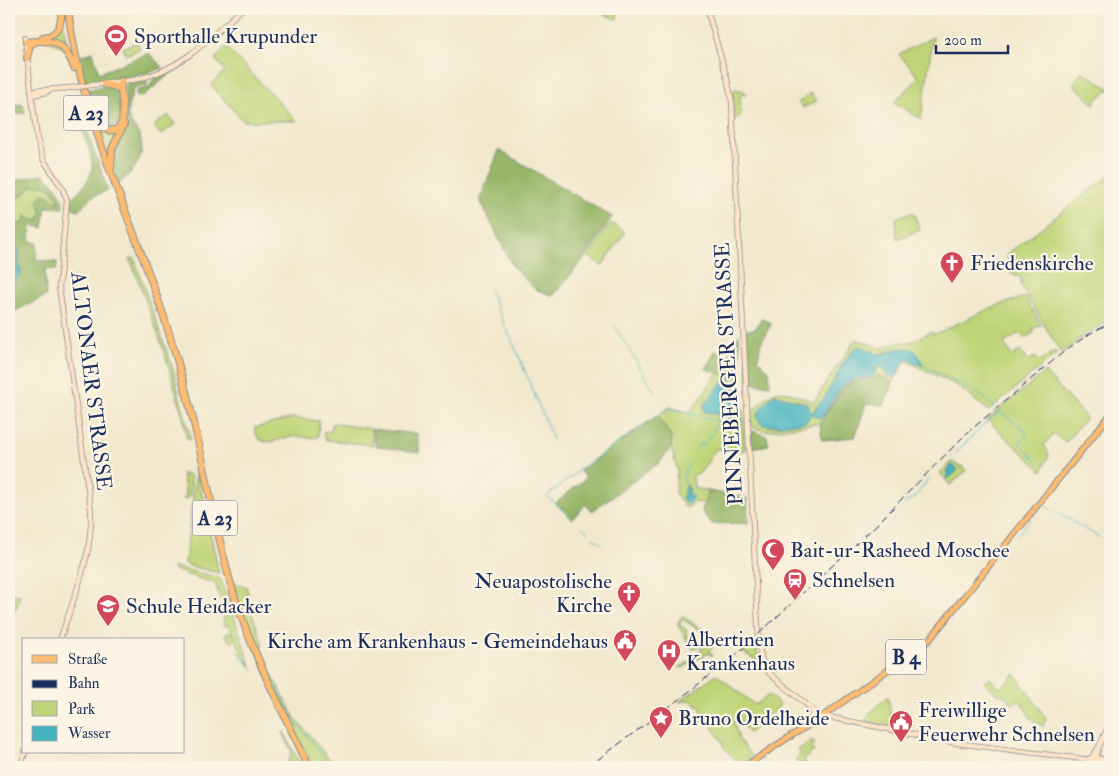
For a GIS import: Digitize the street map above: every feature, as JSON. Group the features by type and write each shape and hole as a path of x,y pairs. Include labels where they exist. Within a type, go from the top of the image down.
{"highway":[{"path":"25,40 53,34 60,25 65,9"},
{"name":"A 23","path":"65,9 74,68 94,140 143,270 169,347 190,421 219,555 238,618 264,684 305,767"},
{"name":"A 23","path":"65,9 85,98 112,177 144,260 178,364 195,429 223,554 241,617 268,683 309,767"},
{"path":"25,40 49,40 60,46 69,54 74,68"},
{"path":"27,58 30,45 39,40"},
{"path":"104,84 116,87 123,84"},
{"path":"85,98 95,124 104,130 111,130 119,126 123,117 123,84"},
{"path":"112,177 111,153 125,120 123,84"}],"main road":[{"path":"123,84 175,65 201,47 242,9"},
{"name":"PINNEBERGER STRASSE","path":"706,9 728,82 732,102 760,656 768,671 809,707 821,715"},
{"path":"25,40 32,93 104,84"},
{"name":"ALTONAER STRASSE","path":"32,93 39,147 47,166 60,183 67,200 59,273 60,297 90,494 91,524 86,564 61,638"},
{"name":"B 4","path":"744,767 913,653 932,637 1110,415"},
{"name":"B 4","path":"791,736 810,720 834,708 844,700"},
{"path":"809,707 812,714 810,720"},
{"path":"834,708 834,714 837,719"},
{"path":"821,715 956,743 1094,761 1104,759 1108,762"},
{"path":"1090,767 1110,723"},
{"path":"21,767 24,754"},
{"path":"1099,767 1108,762"}],"green space":[{"path":"601,9 618,9 617,19 602,14"},
{"path":"63,22 68,51 44,38"},
{"path":"933,37 921,119 894,102 919,78 899,54"},
{"path":"137,42 140,49 126,55 123,48"},
{"path":"226,47 297,121 243,121 211,85 225,70 215,59"},
{"path":"93,52 99,73 149,53 163,68 134,76 85,82 80,56"},
{"path":"177,68 142,97 137,96 138,90 149,88 154,78"},
{"path":"1082,71 1110,89 1097,99 1094,104 1073,84"},
{"path":"145,80 148,82 147,85 133,89 128,113 130,121 141,141 141,155 135,168 119,184 113,156 127,121 125,87 128,83"},
{"path":"99,87 111,87 119,93 122,113 118,124 110,128 100,126 95,117 88,93 88,90"},
{"path":"735,89 744,91 746,96 743,94 740,97 741,116 734,120 732,93"},
{"path":"810,93 817,101 803,108 798,103"},
{"path":"23,104 25,113 9,115 9,105"},
{"path":"80,111 108,190 92,197 78,210 71,207 70,200 86,183 92,169 90,153 83,131 78,131"},
{"path":"168,115 175,124 161,135 155,127 156,124"},
{"path":"99,129 118,129 109,156 108,155"},
{"path":"499,150 612,217 586,256 553,296 535,289 513,267 480,200"},
{"path":"44,174 60,193 63,208 46,207 43,228 31,225 30,241 37,243 36,260 57,262 56,270 45,269 46,296 9,314 9,291 21,272 18,265 19,252 9,229 9,182","holes":["45,185 52,189 60,202 57,203 47,194 41,196 38,201 42,212 38,221 30,219 25,215 24,223 17,224 11,199 25,194 31,186"]},
{"path":"1110,175 1110,321 1091,331 1061,353 1021,286 1021,278 1011,274 1007,254"},
{"path":"45,185 52,189 60,201 39,208 42,212 38,221 30,219 25,215 24,223 17,224 11,199 25,194 31,186"},
{"path":"914,213 920,230 897,239 896,219 902,215"},
{"path":"611,223 625,232 602,266 588,256"},
{"path":"134,258 173,369 191,440 186,437 183,418 170,372 130,259"},
{"path":"1025,297 1041,325 1032,329 1034,333 1024,338 1020,333 1004,343 1012,356 1021,351 1027,361 1035,357 1038,362 1055,351 1057,353 989,411 956,385 906,361 893,383 881,377 852,383 839,395 820,423 766,431 752,427 749,424 749,411 753,411 768,396 774,393 786,392 815,401 856,339 881,348 901,342 911,342 930,332 935,334 993,307","holes":["860,346 878,354 900,348 923,364 907,359 904,360 896,376 880,366 865,378 855,379 842,388 823,416 814,417 811,414 807,421 769,427 766,404 774,394 808,404 810,411 814,412 815,407 824,399 831,385"]},
{"path":"761,319 772,323 761,342 758,359 769,370 770,385 748,383 746,330 755,329"},
{"path":"739,334 741,380 706,369 715,351 728,358"},
{"path":"718,372 741,380 745,450 716,449 700,473 693,475 694,488 709,491 704,503 695,502 685,507 675,493 677,469 671,447 671,437 658,415 670,407 690,413","holes":["726,380 731,380 735,386 736,412 717,414 705,412 704,405"]},
{"path":"1045,372 1086,418 1066,442 1054,434 1044,445 1049,455 1042,471 987,420"},
{"path":"879,376 893,383 884,405 866,404 855,437 822,440 820,423 843,390 852,383"},
{"path":"658,415 671,437 671,447 660,462 592,511 586,504 572,519 556,503 586,478 580,471"},
{"path":"293,418 319,421 318,437 294,437 266,442 259,439 254,428"},
{"path":"332,423 371,429 373,445 326,440 323,435 324,431 331,432"},
{"path":"372,429 417,434 420,453 376,446"},
{"path":"751,431 767,436 769,445 751,448"},
{"path":"951,462 962,466 966,471 950,485 940,473"},
{"path":"196,471 219,573 187,565 185,562"},
{"path":"184,473 185,476 190,475 191,481 191,491 187,499 183,499 186,495 182,474"},
{"path":"709,491 747,498 748,523 711,524 702,512"},
{"path":"174,567 216,577 221,580 251,666 243,656 236,639 231,642 225,635 229,631 234,636 229,625 225,626 223,618 226,616 215,583 190,576 173,569"},
{"path":"233,583 247,587 249,605 263,645 259,650 269,674 273,676 295,718 336,767 313,767 276,695 251,637"},
{"path":"9,593 20,595 16,610 9,608"},
{"path":"682,616 713,637 711,640 706,637 707,635 682,619 679,624 687,630 688,637 700,646 705,640 708,642 700,647 692,648 677,624"},
{"path":"717,640 709,652 712,654 712,656 711,654 704,654 704,656 693,661 694,664 691,663 683,668 679,668 699,655 701,649"},
{"path":"755,641 759,660 743,652"},
{"path":"716,674 755,705 769,695 780,705 749,733 738,719 734,722 739,740 753,757 740,764 723,747 723,743 698,705 690,700 679,702"},
{"path":"1015,674 1046,718 1043,726 1032,720 1020,701 1012,704 1006,696 997,694 984,682 989,677 1000,688"},
{"path":"888,696 893,727 865,721 870,713"},
{"path":"284,732 302,767 293,767 287,762 292,752"},
{"path":"812,740 815,744 811,747 814,751 803,759 806,764 799,765 795,759 801,754 798,750"}],"water":[{"path":"9,229 19,252 18,265 21,272 9,291"},
{"path":"860,346 878,354 909,348 918,355 923,366 907,359 904,360 896,376 893,378 885,373 885,369 880,366 874,375 854,379 844,385 832,400 823,416 819,418 811,414 807,421 804,422 762,425 757,415 774,394 808,404 810,411 814,412 824,399 845,361"},
{"path":"730,379 735,386 738,417 729,419 705,412 703,409 704,405 721,384"},
{"path":"952,464 958,470 948,479 946,473"},
{"path":"687,485 690,489 688,495 693,496 688,504 682,499"}],"waterway":[{"path":"488,287 553,439"},
{"path":"614,325 655,392"},
{"path":"923,365 957,383"},
{"path":"961,384 985,398 994,408"},
{"path":"547,496 587,464 658,415 670,408 676,410"},
{"path":"677,410 718,421"},
{"path":"998,411 1025,430 1027,434 1020,443 1039,463"},
{"path":"955,454 979,429 999,412"},
{"path":"697,450 699,444 704,443 710,436 719,416"},
{"path":"744,417 745,425"},
{"path":"687,485 683,479 689,464"},
{"path":"904,504 916,496 929,478"},
{"path":"549,498 558,506"},
{"path":"1041,506 1042,504 1099,537"},
{"path":"1033,516 1040,507"},
{"path":"560,508 571,518"},
{"path":"1024,527 1031,518"},
{"path":"582,527 587,531"},
{"path":"1018,534 1023,529"},
{"path":"237,652 254,670"},
{"path":"271,677 294,720 325,758"}],"railway":[{"path":"588,767 739,652 870,531 967,433 1067,349 1110,323"}],"place":[{"name":"Sporthalle Krupunder","path":"116,57"},
{"name":"Friedenskirche","path":"952,284"},
{"name":"Bait-ur-Rasheed Moschee","path":"773,571"},
{"name":"Schnelsen","path":"795,601"},
{"name":"Neuapostolische Kirche","path":"629,614"},
{"name":"Schule Heidacker","path":"108,627"},
{"name":"Kirche am Krankenhaus - Gemeindehaus","path":"625,662"},
{"name":"Albertinen Krankenhaus","path":"669,672"},
{"name":"Bruno Ordelheide","path":"661,739"},
{"name":"Freiwillige Feuerwehr Schnelsen","path":"901,743"}]}
